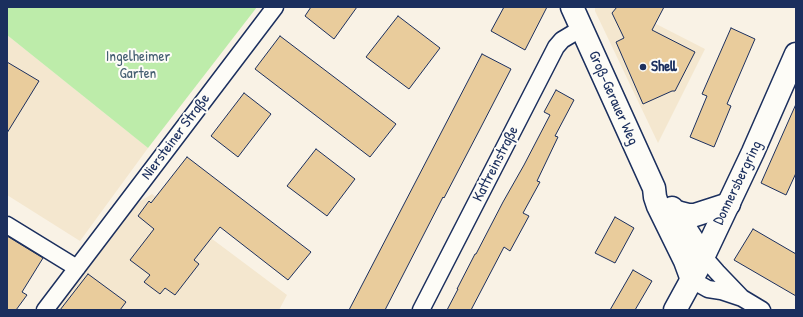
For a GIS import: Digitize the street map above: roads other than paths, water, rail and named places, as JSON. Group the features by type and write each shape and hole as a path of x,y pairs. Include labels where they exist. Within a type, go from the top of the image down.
{"main road":[{"name":"Groß-Gerauer Weg","path":"572,7 654,188 658,206 685,261 692,280"},
{"name":"Donnersbergring","path":"675,310 692,280 753,152 796,54"},
{"name":"Groß-Gerauer Weg","path":"654,188 673,210 703,256"},
{"path":"673,210 684,214 695,214 728,204"}],"street":[{"name":"Niersteiner Straße","path":"45,310 275,7"},
{"name":"Kattreinstraße","path":"421,310 556,47 562,40 582,28"},
{"path":"7,225 77,268"},
{"path":"703,256 742,298"},
{"path":"692,280 708,289 721,291 742,298 762,310"}],"place":[{"name":"Shell","path":"643,67"}],"park label":[{"name":"Ingelheimer Garten","path":"138,66"}]}
